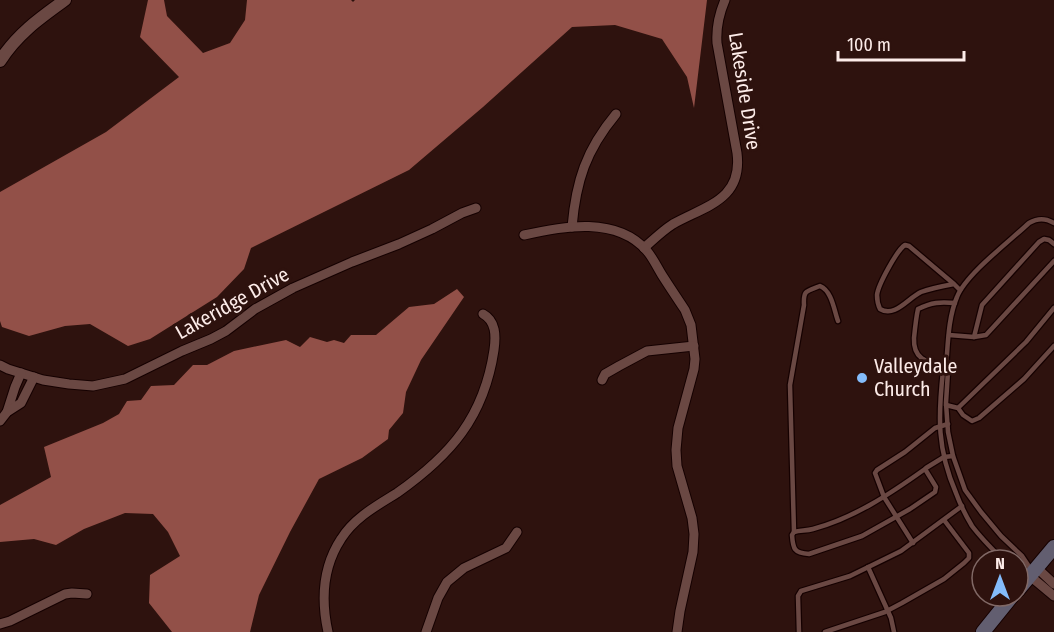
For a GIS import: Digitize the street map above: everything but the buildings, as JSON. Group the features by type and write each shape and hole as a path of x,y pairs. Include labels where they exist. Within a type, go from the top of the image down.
{"main road":[{"path":"1030,570 1054,547"},
{"path":"983,632 1002,608"}],"street":[{"path":"0,61 12,43 24,31 65,0"},
{"name":"Lakeside Drive","path":"644,249 671,226 718,201 736,177 738,162 716,32 725,0"},
{"path":"572,227 574,202 582,170 593,148 616,114"},
{"name":"Lakeridge Drive","path":"0,365 53,382 83,386 125,379 226,331 255,309 293,288 399,244 476,208"},
{"path":"524,235 589,226 624,234 644,249 651,258 690,320 694,346 694,369 680,419 676,466 692,518 694,534 693,552 677,632"},
{"path":"328,632 323,597 324,585 330,560 341,539 358,519 437,461 464,431 476,411 488,382 495,345 494,325 483,314"},
{"path":"602,380 605,374 647,351 694,346"},
{"path":"0,421 7,412 21,373"},
{"path":"7,412 21,404 34,377"},
{"path":"426,632 438,598 447,582 470,564 507,548 517,532"},
{"path":"1030,572 1054,584"},
{"path":"1030,572 1054,596"},
{"path":"0,624 65,594 87,594"}],"lane":[{"path":"991,548 971,524 962,507 947,473 944,457 940,426 940,398 952,312 960,290 968,278 1029,224 1036,219 1054,223"},
{"path":"974,337 982,305 1039,242 1044,239 1054,244"},
{"path":"954,284 921,292 895,310 884,311 878,305 879,287 898,252 905,245 909,246 954,284 960,290"},
{"path":"949,335 974,337 986,335 1054,261"},
{"path":"838,321 825,288 820,286 806,292 790,385 794,532 792,535 795,551 800,554 809,554 862,536 897,516 935,492 936,487 925,469"},
{"path":"946,366 925,360 917,354 914,349 915,320 918,309 928,304 955,303"},
{"path":"958,408 1026,342 1054,308"},
{"path":"946,405 958,408 972,421 979,418 1024,379 1054,346"},
{"path":"946,366 948,371 946,405 948,424 953,456 965,490 1001,536 1014,548"},
{"path":"913,543 884,497 875,473 922,437 948,424"},
{"path":"794,532 811,530 858,511 884,497 944,457 953,456"},
{"path":"799,632 798,596 801,591 850,576 901,551 962,507"},
{"path":"825,632 887,611 944,579 964,563 969,558 969,553 944,520"},
{"path":"868,567 891,618 894,632"}],"shaded area":[{"path":"148,0 164,0 167,16 203,53 230,43 245,20 247,0 351,0 353,2 355,0 707,0 694,108 687,77 662,39 615,25 572,27 409,170 251,248 244,269 217,297 150,339 128,346 90,324 65,326 29,336 2,327 0,321 0,192 106,132 179,77 140,37"},
{"path":"457,289 464,297 421,360 406,392 403,413 389,430 388,439 362,458 319,479 259,595 250,632 172,632 149,603 150,575 180,556 168,532 153,514 125,513 84,529 56,545 34,539 0,542 0,505 51,477 44,447 119,414 127,401 141,400 151,386 174,385 193,365 207,365 234,351 286,340 300,347 310,337 327,342 334,340 344,343 351,335 376,335 409,307 434,304"}],"place":[{"name":"Valleydale Church","path":"862,378"}]}
